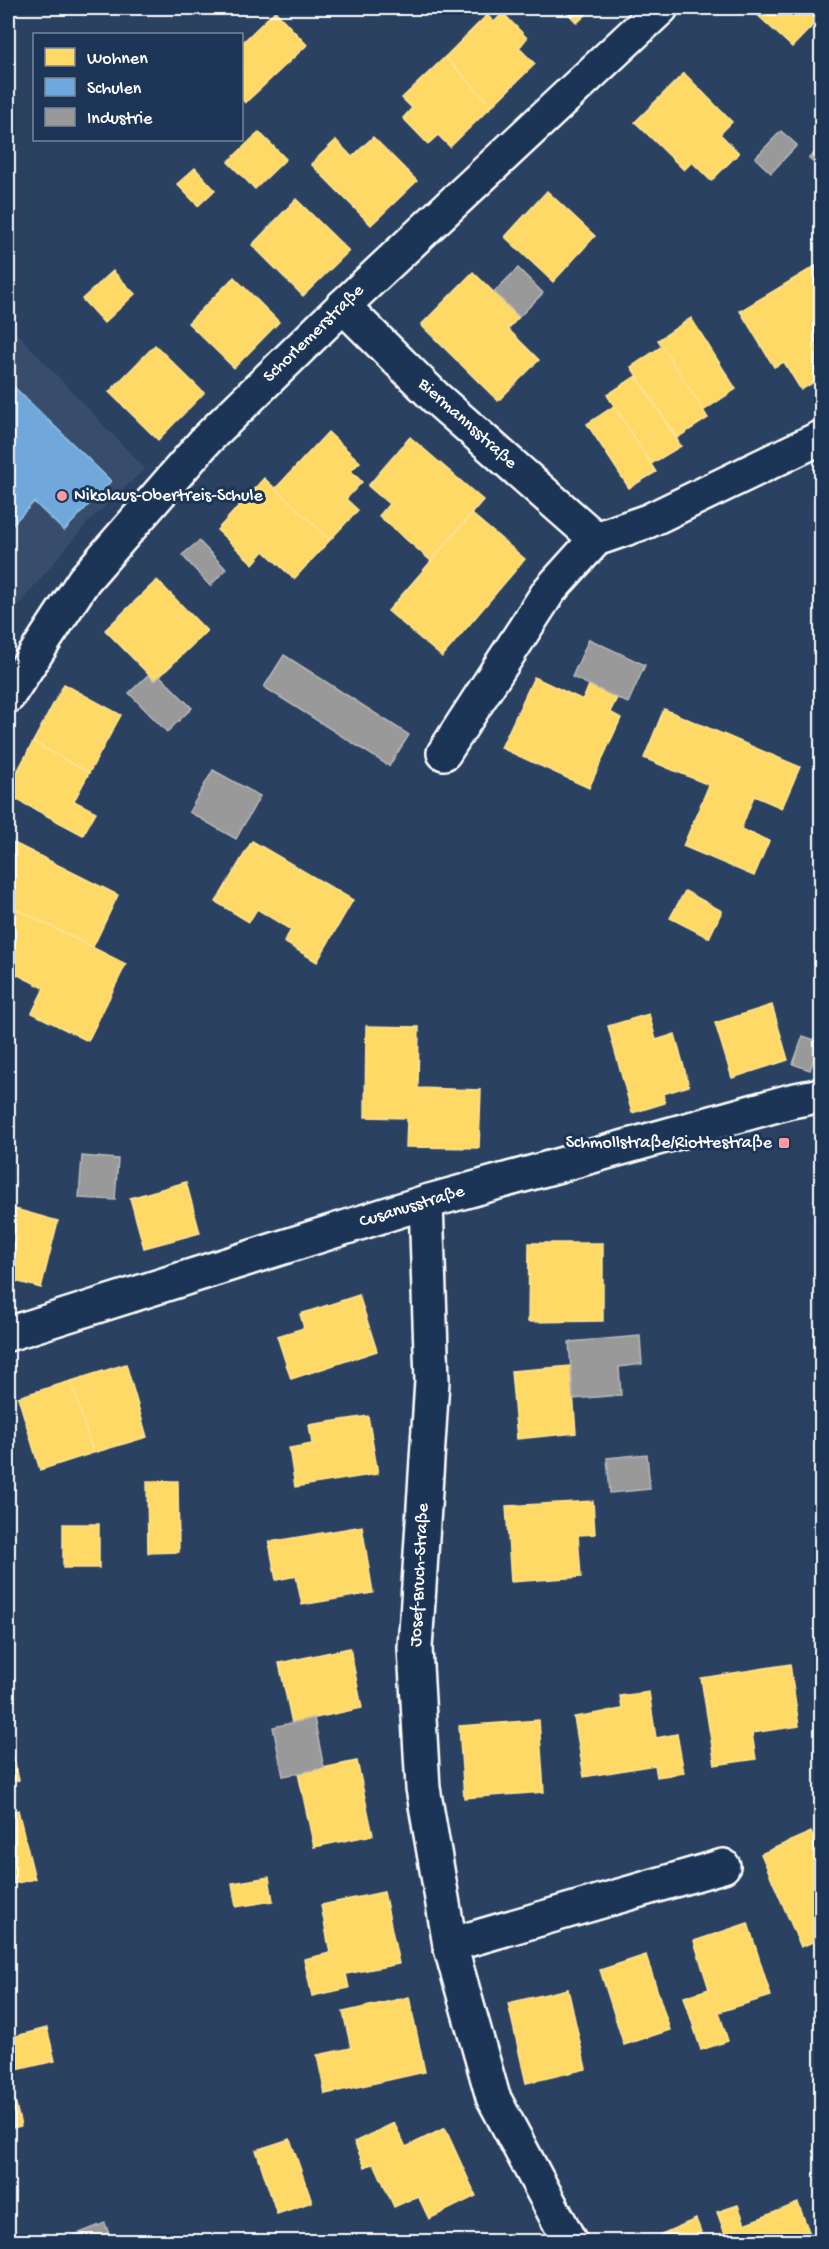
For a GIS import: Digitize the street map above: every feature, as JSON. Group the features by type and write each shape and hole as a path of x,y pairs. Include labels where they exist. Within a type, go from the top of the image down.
{"street":[{"name":"Schorlemerstraße","path":"8,696 84,579 206,440 343,306 661,8"},
{"name":"Biermannsstraße","path":"343,306 436,398 596,539"},
{"path":"444,753 549,591 596,539 648,521 822,437"},
{"name":"Cusanusstraße","path":"8,1334 426,1202 791,1101 822,1095"},
{"name":"Josef-Bruch-Straße","path":"426,1202 432,1381 415,1648 423,1788 450,1945 493,2097 570,2241"},
{"path":"450,1945 723,1866"}],"shaded area":[{"name":"Nikolaus-Obertreis-Schule","path":"8,324 145,469 88,522 8,617"}],"building: Wohnen":[{"path":"563,8 593,8 577,23"},
{"path":"750,8 822,8 822,16 792,47"},
{"path":"275,11 307,45 245,103 243,100 243,42"},
{"path":"503,13 527,38 519,48 535,64 492,106 445,57 487,15 494,22"},
{"path":"445,57 492,106 450,147 438,135 428,144 403,118 412,108 402,98"},
{"path":"684,73 732,122 720,134 739,153 711,181 692,162 684,170 635,122"},
{"path":"259,132 286,159 255,189 228,162"},
{"path":"373,137 417,181 371,225 311,164 336,140 352,157"},
{"path":"195,168 215,190 198,206 177,184"},
{"path":"547,191 595,236 553,282 505,237"},
{"path":"296,199 349,251 303,296 252,245"},
{"path":"822,262 822,377 801,390 784,362 774,367 740,311"},
{"path":"113,271 135,294 104,323 82,299"},
{"path":"473,272 519,317 508,329 539,360 498,401 421,325"},
{"path":"234,277 279,322 234,368 188,323"},
{"path":"691,318 736,389 703,411 658,340"},
{"path":"155,345 204,393 158,440 109,392"},
{"path":"662,346 708,418 677,438 631,367"},
{"path":"636,376 681,446 651,464 607,395"},
{"path":"614,406 656,472 629,488 587,424"},
{"path":"328,432 360,462 351,471 362,482 346,499 358,510 330,540 275,489"},
{"path":"410,437 483,500 431,561 379,516 389,504 368,486"},
{"path":"264,478 330,540 294,579 264,551 253,564 217,530"},
{"path":"472,514 525,559 442,657 388,611"},
{"path":"157,580 207,631 155,681 105,630"},
{"path":"534,677 583,700 589,685 617,698 610,712 621,718 589,788 501,748"},
{"path":"64,684 121,715 89,773 33,742"},
{"path":"664,709 800,767 782,808 754,796 741,829 769,841 754,876 683,846 709,785 644,758"},
{"path":"33,742 89,773 74,801 96,812 83,835 8,795 8,789"},
{"path":"8,840 118,895 93,947 8,905"},
{"path":"252,841 353,900 317,962 284,942 291,930 257,909 249,922 216,902"},
{"path":"685,891 722,911 709,938 670,918"},
{"path":"8,905 126,964 88,1041 32,1013 44,988 8,970"},
{"path":"772,1005 788,1060 732,1078 715,1023"},
{"path":"649,1014 656,1040 675,1034 689,1086 663,1094 665,1103 632,1113 608,1026"},
{"path":"366,1026 419,1027 418,1088 481,1090 479,1148 406,1147 407,1118 365,1117"},
{"path":"186,1182 200,1233 144,1248 130,1198"},
{"path":"8,1207 58,1221 41,1288 8,1279"},
{"path":"529,1243 603,1243 603,1321 528,1322"},
{"path":"359,1295 377,1351 291,1379 277,1336 304,1328 300,1314"},
{"path":"126,1364 147,1437 93,1453 71,1381"},
{"path":"571,1366 576,1433 517,1439 511,1371"},
{"path":"71,1381 93,1453 40,1470 18,1397"},
{"path":"368,1416 378,1474 295,1487 289,1448 312,1444 309,1425"},
{"path":"147,1481 178,1481 179,1552 148,1553"},
{"path":"593,1501 595,1534 578,1535 581,1577 511,1582 506,1506"},
{"path":"63,1524 99,1524 99,1568 63,1568"},
{"path":"362,1526 373,1593 302,1605 296,1576 276,1580 269,1542"},
{"path":"350,1648 362,1708 292,1723 279,1663"},
{"path":"790,1664 799,1726 752,1733 756,1759 715,1765 701,1678"},
{"path":"649,1692 656,1738 677,1734 684,1773 657,1777 655,1765 584,1777 574,1717 622,1709 620,1696"},
{"path":"539,1720 544,1792 464,1798 459,1726"},
{"path":"12,1751 19,1780 8,1783 8,1752"},
{"path":"357,1761 373,1835 314,1847 298,1773"},
{"path":"18,1810 35,1879 8,1885 8,1813"},
{"path":"811,1832 822,1857 822,1938 801,1947 761,1854"},
{"path":"269,1877 273,1901 236,1907 232,1883"},
{"path":"384,1892 399,1964 346,1974 349,1988 312,1996 304,1959 330,1953 321,1905"},
{"path":"748,1923 771,1996 719,2012 728,2041 701,2050 684,1997 709,1989 694,1941"},
{"path":"646,1955 670,2030 624,2045 600,1970"},
{"path":"568,1989 586,2069 526,2083 508,2003"},
{"path":"409,1997 425,2072 325,2094 317,2055 351,2048 343,2012"},
{"path":"47,2028 55,2061 8,2072 8,2038"},
{"path":"8,2072 21,2126 8,2129"},
{"path":"394,2123 406,2147 445,2128 476,2196 429,2219 418,2196 394,2207 374,2163 365,2167 354,2142"},
{"path":"290,2139 312,2202 277,2214 256,2150"},
{"path":"798,2203 813,2242 728,2242 717,2212 738,2205 745,2224"},
{"path":"696,2219 705,2242 643,2242"}],"building: Schulen":[{"path":"8,381 111,481 64,531 34,502 8,529 8,478 15,471 8,464"}],"building: Industrie":[{"path":"781,131 797,145 771,173 755,158"},
{"path":"822,146 822,171 809,158"},
{"path":"518,268 543,293 519,317 494,292"},
{"path":"199,541 226,569 210,586 182,555"},
{"path":"589,639 645,665 628,703 572,677"},
{"path":"284,655 409,735 389,766 264,687"},
{"path":"148,675 155,681 160,676 192,708 167,732 129,693"},
{"path":"213,770 260,796 236,839 189,812"},
{"path":"803,1036 820,1042 810,1070 793,1064"},
{"path":"82,1156 118,1159 115,1200 79,1198"},
{"path":"640,1336 642,1364 619,1367 621,1395 573,1399 569,1342"},
{"path":"647,1454 650,1489 610,1493 607,1458"},
{"path":"314,1718 324,1768 283,1776 273,1727"},
{"path":"105,2223 112,2242 57,2242"}],"place":[{"name":"Nikolaus-Obertreis-Schule","path":"62,496"},
{"name":"Schmollstraße/Riottestraße","path":"784,1143"}]}
